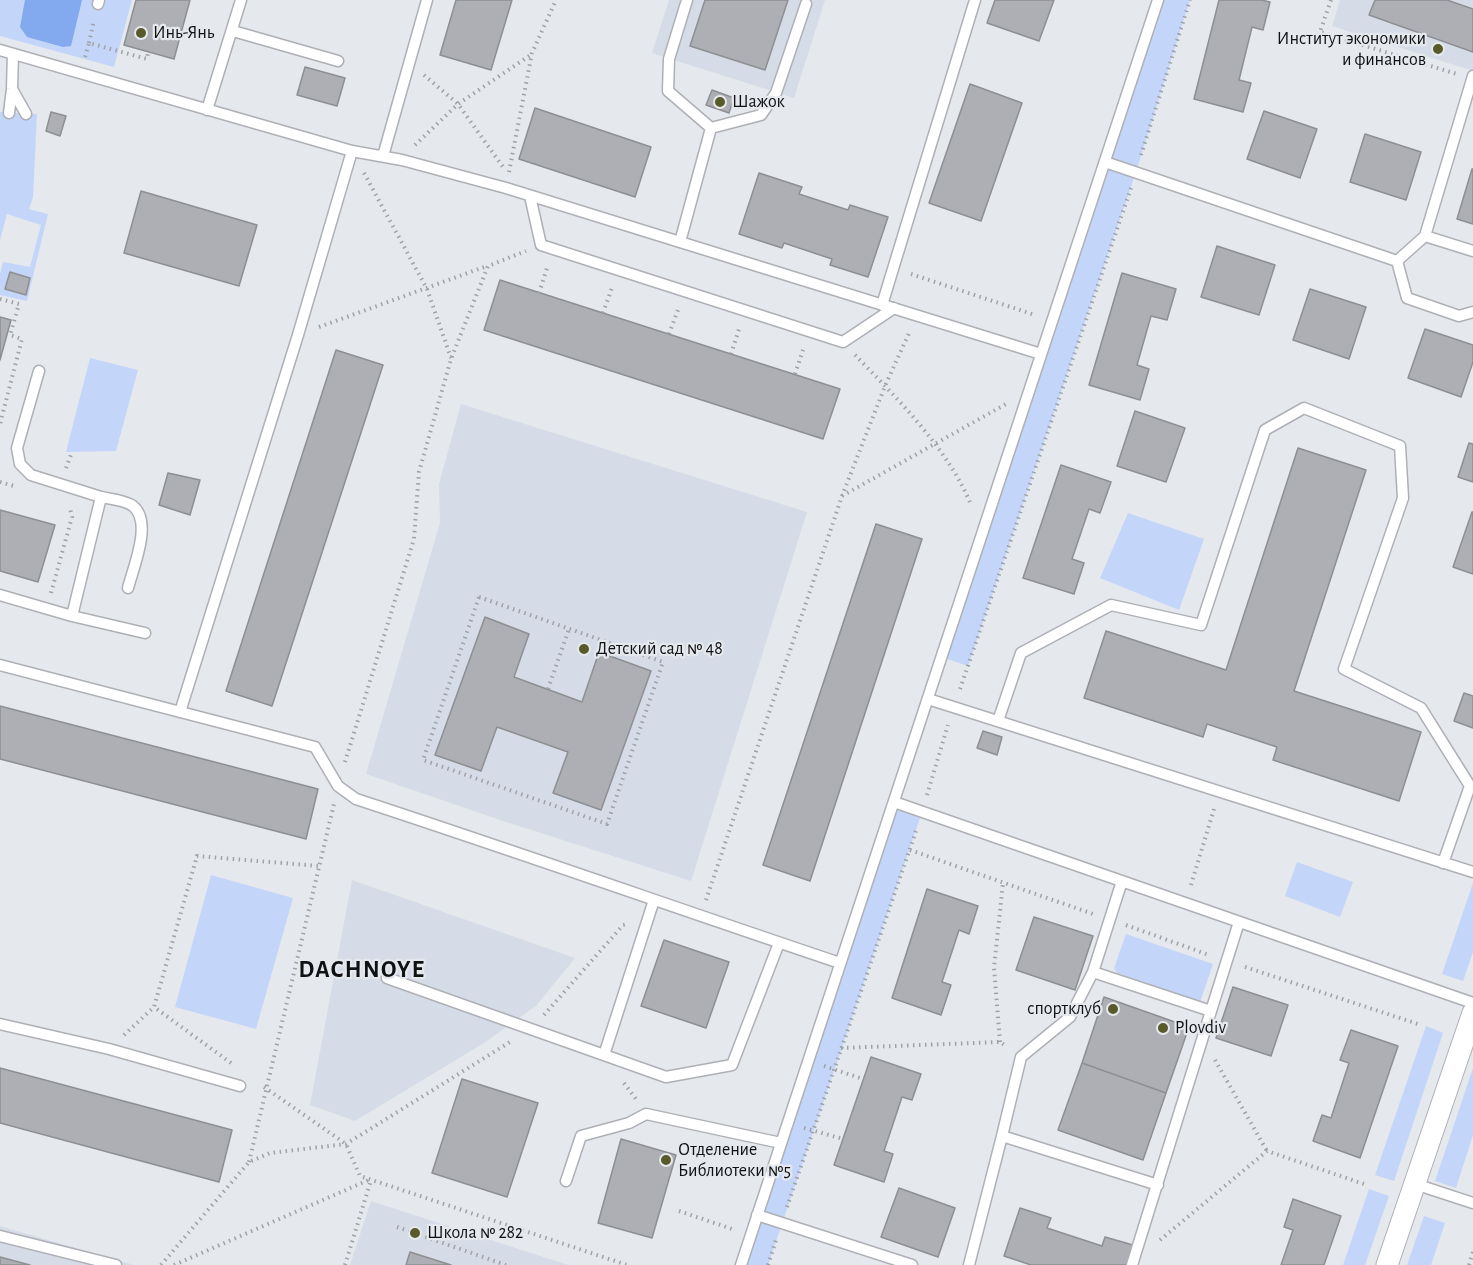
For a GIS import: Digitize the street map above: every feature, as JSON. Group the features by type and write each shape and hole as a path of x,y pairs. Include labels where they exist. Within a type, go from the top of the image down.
{"street":[{"path":"1387,1265 1473,1013"}],"lane":[{"path":"207,110 241,0"},
{"path":"383,156 427,0"},
{"path":"687,0 669,59 668,91 711,128"},
{"path":"882,305 975,0"},
{"path":"741,1265 1158,0"},
{"path":"711,128 761,115 776,93 806,4"},
{"path":"233,31 338,61"},
{"path":"0,50 352,151 402,160 530,196 1041,354"},
{"path":"9,113 13,54"},
{"path":"1397,261 1425,236 1472,77"},
{"path":"12,89 26,114"},
{"path":"680,242 711,128"},
{"path":"180,712 298,335 352,151"},
{"path":"1105,162 1397,261"},
{"path":"530,196 541,245 843,342 894,308"},
{"path":"1425,236 1473,251"},
{"path":"1397,261 1407,298 1459,316 1473,312"},
{"path":"39,371 17,448 20,464 31,475 132,505 140,514 142,536 128,588"},
{"path":"998,721 1021,653 1111,605 1201,625 1265,430 1304,408 1400,446 1403,498 1344,669 1421,708 1470,786 1443,863"},
{"path":"72,616 101,497"},
{"path":"0,595 72,616 145,633"},
{"path":"0,665 315,747 338,786 356,799 495,844 840,963"},
{"path":"928,699 1473,872"},
{"path":"894,802 1473,1003"},
{"path":"969,1265 1021,1057 1070,1017 1094,972 1122,881"},
{"path":"604,1054 649,922 654,900"},
{"path":"1132,1264 1239,922"},
{"path":"387,978 666,1077 732,1065 779,943"},
{"path":"1094,972 1211,1011"},
{"path":"0,1024 109,1049 240,1086"},
{"path":"566,1181 581,1136 629,1123 646,1114 781,1143"},
{"path":"1002,1136 1158,1185"},
{"path":"1414,1184 1473,1203"},
{"path":"757,1215 912,1265"},
{"path":"0,1236 116,1265"}],"path":[{"path":"409,61 458,104 508,175 532,53 556,0"},
{"path":"768,1265 910,850 954,707 1136,172 1190,0"},
{"path":"1331,0 1320,32 1472,77"},
{"path":"82,63 89,42 147,59 148,52"},
{"path":"402,160 458,104 532,53"},
{"path":"352,151 426,289 451,359"},
{"path":"298,335 541,245"},
{"path":"539,293 554,249"},
{"path":"249,1162 338,786 414,539 419,472 451,359 488,266"},
{"path":"603,313 618,270"},
{"path":"669,334 685,291"},
{"path":"0,299 19,304 10,335 22,339 0,424"},
{"path":"731,354 744,310"},
{"path":"703,911 842,496 885,386 912,329"},
{"path":"795,374 809,331"},
{"path":"843,342 934,443 965,488 982,533"},
{"path":"842,496 1012,400"},
{"path":"0,482 19,487"},
{"path":"50,598 72,517 64,500"},
{"path":"478,597 569,629 663,662 607,824 423,760 478,597"},
{"path":"548,689 569,629"},
{"path":"1185,903 1220,792"},
{"path":"910,850 1227,961 1418,1024"},
{"path":"117,1041 153,1007 197,856 320,866"},
{"path":"1000,1042 994,968 1003,883"},
{"path":"161,1265 249,1162 270,1153 346,1144 531,1029 623,925 649,922"},
{"path":"153,1007 237,1068"},
{"path":"1203,1038 1267,1151 1364,1184"},
{"path":"841,1048 1000,1042 1021,1057"},
{"path":"808,1061 863,1079"},
{"path":"256,1081 346,1144 360,1176 627,1265"},
{"path":"787,1124 843,1139"},
{"path":"1132,1264 1267,1151"},
{"path":"174,1265 371,1179"},
{"path":"345,1265 371,1179"},
{"path":"680,1211 750,1235"},
{"path":"397,1227 506,1265"},
{"path":"1469,1265 1473,1252"}],"shaded area":[{"path":"0,0 132,0 114,67 0,36"},
{"path":"25,0 82,0 71,46 63,47 27,37 20,27"},
{"path":"669,0 825,0 794,98 652,53"},
{"path":"1158,0 1190,0 1136,172 968,666 941,657"},
{"name":"Институт экономики и финансов","path":"1340,0 1473,0 1473,71 1332,26"},
{"path":"0,112 37,114 33,197 29,209 48,214 27,301 0,295 0,274 3,262 30,267 41,225 7,214 0,240"},
{"path":"90,358 138,370 116,451 66,452"},
{"name":"Детский сад № 48","path":"461,404 807,512 691,881 503,821 366,774 440,523 439,484"},
{"path":"1128,513 1204,539 1179,610 1100,578"},
{"path":"894,802 922,812 768,1265 741,1265"},
{"path":"1297,862 1353,882 1340,917 1285,896"},
{"path":"211,875 293,898 256,1029 175,1007"},
{"path":"352,880 575,958 536,1006 484,1043 355,1121 310,1105"},
{"path":"1473,883 1473,952 1463,981 1442,974"},
{"path":"1126,934 1213,964 1200,1002 1117,973 1114,968"},
{"path":"1426,1026 1443,1033 1394,1181 1375,1175"},
{"path":"1473,1068 1473,1135 1456,1188 1435,1181"},
{"path":"1369,1189 1389,1196 1365,1265 1343,1265"},
{"name":"Школа № 282","path":"371,1201 568,1265 350,1265"},
{"path":"1424,1216 1445,1223 1431,1265 1407,1265"},
{"path":"0,1226 134,1265 0,1265"}],"building":[{"path":"136,0 190,0 174,59 124,45"},
{"path":"456,0 512,0 491,70 440,55"},
{"path":"705,0 788,0 765,70 690,46"},
{"path":"995,0 1054,0 1039,41 987,23"},
{"path":"1219,0 1270,2 1263,30 1252,27 1239,80 1251,83 1243,112 1194,99"},
{"path":"1375,0 1447,0 1473,9 1473,52 1369,15"},
{"path":"305,67 345,78 337,106 297,95"},
{"path":"970,84 1022,103 981,221 929,203"},
{"name":"Шажок","path":"712,90 734,98 729,113 706,105"},
{"path":"535,108 651,147 635,197 519,159"},
{"path":"1264,111 1317,129 1300,178 1247,159"},
{"path":"51,112 66,116 60,136 46,131"},
{"path":"1365,134 1421,152 1406,200 1350,182"},
{"path":"1473,169 1473,224 1457,219"},
{"path":"759,173 802,187 799,194 848,210 850,205 888,217 868,277 830,265 832,259 784,243 782,248 739,234"},
{"path":"141,191 257,225 239,286 124,253"},
{"path":"1217,246 1275,265 1259,315 1201,297"},
{"path":"10,272 30,278 26,295 5,289"},
{"path":"1122,273 1176,289 1167,320 1151,316 1137,365 1149,369 1140,400 1089,385"},
{"path":"500,280 840,389 823,439 484,330"},
{"path":"1310,289 1366,307 1349,359 1293,340"},
{"path":"0,317 11,320 0,360"},
{"path":"1425,329 1473,345 1473,362 1461,397 1408,378"},
{"path":"336,350 383,365 272,706 226,691"},
{"path":"1135,411 1185,428 1166,482 1117,466"},
{"path":"1469,443 1473,444 1473,482 1458,477"},
{"path":"1298,448 1366,470 1294,691 1421,732 1399,801 1273,760 1277,747 1207,724 1203,737 1084,698 1106,631 1226,670"},
{"path":"1061,465 1111,482 1100,513 1089,509 1072,559 1084,563 1074,594 1023,578"},
{"path":"168,473 200,480 190,515 159,505"},
{"path":"0,510 55,525 38,582 0,571"},
{"path":"1473,512 1473,574 1453,567"},
{"path":"876,524 922,539 810,881 763,865"},
{"path":"485,617 529,634 514,677 582,702 599,652 651,671 601,810 553,793 568,752 497,727 481,771 435,755"},
{"path":"1464,693 1473,696 1473,728 1454,721"},
{"path":"0,706 318,789 306,839 0,759"},
{"path":"983,731 1002,737 997,755 977,748"},
{"path":"927,889 978,906 969,934 959,930 942,982 951,985 941,1015 892,998"},
{"path":"1034,917 1093,936 1075,990 1016,970"},
{"path":"664,940 729,962 706,1028 641,1006"},
{"path":"1233,987 1288,1005 1271,1056 1216,1038"},
{"path":"1104,997 1189,1027 1166,1093 1082,1063"},
{"path":"1351,1030 1398,1046 1360,1158 1313,1141 1322,1115 1331,1118 1349,1063 1340,1060"},
{"path":"871,1057 921,1074 912,1100 902,1097 884,1151 893,1154 884,1182 834,1165"},
{"path":"1082,1063 1166,1093 1143,1160 1058,1130"},
{"path":"0,1068 232,1130 219,1182 0,1123"},
{"path":"462,1079 538,1103 507,1197 432,1173"},
{"path":"621,1139 676,1155 652,1238 598,1223"},
{"path":"899,1188 955,1208 938,1257 881,1237"},
{"path":"1293,1199 1341,1216 1324,1265 1281,1265 1293,1230 1284,1227"},
{"path":"1020,1208 1051,1218 1047,1228 1102,1246 1105,1237 1133,1245 1127,1265 1031,1265 1004,1256"},
{"path":"410,1252 451,1265 406,1265"},
{"path":"0,1257 30,1265 0,1265"}],"place":[{"name":"Инь-Янь","path":"141,33"},
{"name":"Институт экономики и финансов","path":"1438,49"},
{"name":"Шажок","path":"720,102"},
{"name":"Детский сад № 48","path":"584,649"},
{"name":"спортклуб","path":"1113,1009"},
{"name":"Plovdiv","path":"1163,1028"},
{"name":"Отделение Библиотеки №5","path":"666,1160"},
{"name":"Школа № 282","path":"415,1233"}],"district":[{"name":"DACHNOYE","path":"362,970"}]}
